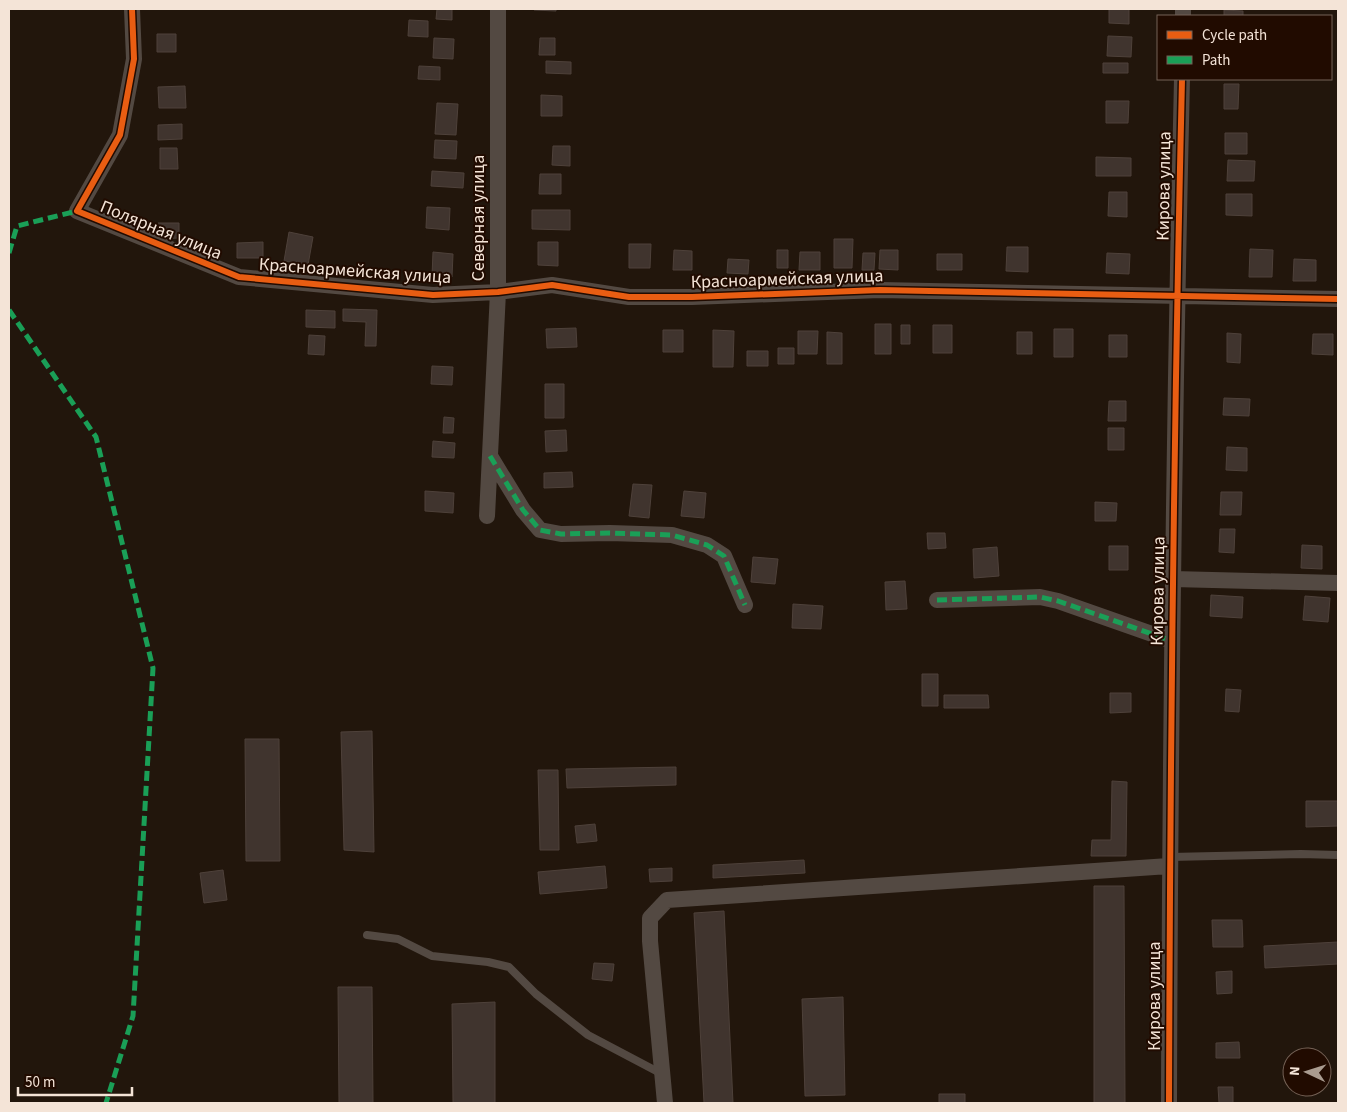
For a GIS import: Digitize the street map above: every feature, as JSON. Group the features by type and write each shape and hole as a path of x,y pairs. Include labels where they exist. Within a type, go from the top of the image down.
{"street":[{"name":"Полярная улица","path":"132,9 134,59 120,135 77,212 239,277"},
{"name":"Северная улица","path":"487,516 498,292 498,9"},
{"name":"Кирова улица","path":"1169,1103 1169,862 1182,80"},
{"name":"Красноармейская улица","path":"239,277 433,295 498,292 552,285 629,297 702,297 880,290 1338,299"},
{"path":"490,456 523,510 540,530 562,534 672,535 707,545 724,556 744,605"},
{"name":"Кирова улица","path":"1173,579 1338,583"},
{"path":"937,600 1040,597 1058,601 1172,641"},
{"path":"665,1103 650,942 650,918 667,900 1169,862"}],"lane":[{"path":"1169,862 1301,854 1338,855"},
{"path":"367,935 398,939 432,956 488,962 509,967 536,994 588,1035 662,1074"}],"building":[{"path":"437,9 452,9 452,20 436,19"},
{"path":"556,9 556,11 534,10"},
{"path":"1109,9 1129,9 1129,24 1109,23"},
{"path":"1224,10 1243,11 1243,15 1224,15"},
{"path":"409,20 428,21 428,37 408,36"},
{"path":"157,34 176,34 176,52 157,52"},
{"path":"1108,36 1132,37 1131,57 1107,56"},
{"path":"434,38 454,39 453,59 433,58"},
{"path":"540,38 555,38 555,55 539,55"},
{"path":"546,61 571,62 571,74 546,73"},
{"path":"1103,63 1128,63 1128,73 1103,73"},
{"path":"419,66 440,67 440,80 418,79"},
{"path":"1224,84 1239,84 1238,109 1224,109"},
{"path":"185,86 186,108 159,108 158,87"},
{"path":"541,95 562,96 562,116 541,116"},
{"path":"1106,101 1129,101 1128,123 1106,123"},
{"path":"437,103 458,104 456,135 435,134"},
{"path":"182,124 182,139 158,140 158,125"},
{"path":"1225,133 1247,133 1247,154 1225,154"},
{"path":"435,140 457,141 456,159 434,158"},
{"path":"553,146 570,146 570,166 552,165"},
{"path":"160,148 177,148 178,169 160,169"},
{"path":"1096,157 1131,158 1131,176 1096,176"},
{"path":"1228,160 1255,161 1254,181 1227,181"},
{"path":"432,171 464,173 463,188 431,186"},
{"path":"540,174 561,174 561,194 539,194"},
{"path":"1109,192 1127,192 1127,217 1108,216"},
{"path":"1226,194 1252,194 1252,216 1226,215"},
{"path":"427,207 450,208 449,230 426,228"},
{"path":"532,210 570,210 570,230 532,229"},
{"path":"158,223 179,223 179,238 158,239"},
{"path":"289,232 313,237 308,265 284,261"},
{"path":"834,239 853,239 852,268 834,268"},
{"path":"263,242 263,258 237,258 237,243"},
{"path":"538,242 558,242 558,266 538,265"},
{"path":"629,244 651,244 650,268 629,268"},
{"path":"1007,247 1028,247 1028,272 1006,271"},
{"path":"1250,249 1273,250 1272,277 1249,277"},
{"path":"674,250 692,251 692,270 673,270"},
{"path":"777,250 788,250 788,268 777,268"},
{"path":"880,250 898,250 898,270 879,269"},
{"path":"433,252 453,254 452,277 432,276"},
{"path":"800,252 820,252 820,270 799,270"},
{"path":"863,253 875,253 874,270 862,270"},
{"path":"1107,253 1130,254 1129,274 1106,273"},
{"path":"937,254 962,254 962,270 937,270"},
{"path":"728,259 749,260 748,274 727,273"},
{"path":"1294,259 1316,260 1316,281 1293,281"},
{"path":"343,309 377,310 376,346 365,346 366,322 343,321"},
{"path":"306,310 335,311 335,328 306,327"},
{"path":"875,324 891,324 891,354 875,354"},
{"path":"901,325 910,325 910,344 901,344"},
{"path":"933,325 952,325 952,353 933,353"},
{"path":"576,328 577,347 547,348 546,329"},
{"path":"1054,329 1073,329 1073,357 1054,357"},
{"path":"663,330 683,330 683,352 663,352"},
{"path":"713,330 734,331 733,367 713,367"},
{"path":"798,331 818,331 817,354 798,354"},
{"path":"827,332 842,333 842,364 827,364"},
{"path":"1017,332 1032,332 1032,354 1017,354"},
{"path":"1227,333 1241,334 1240,363 1227,362"},
{"path":"1313,334 1333,334 1333,355 1312,354"},
{"path":"309,335 325,336 324,355 308,354"},
{"path":"1109,335 1127,335 1127,357 1109,357"},
{"path":"778,348 794,348 794,364 778,364"},
{"path":"747,351 768,351 768,366 747,366"},
{"path":"432,366 453,367 452,385 431,384"},
{"path":"545,384 564,384 564,418 545,418"},
{"path":"1224,398 1250,399 1249,416 1223,415"},
{"path":"1109,401 1126,401 1126,421 1108,421"},
{"path":"444,417 454,418 453,433 443,433"},
{"path":"1108,428 1124,428 1124,450 1108,450"},
{"path":"566,430 567,451 546,452 545,431"},
{"path":"433,441 455,443 454,458 432,457"},
{"path":"1227,447 1247,448 1247,471 1226,470"},
{"path":"572,472 573,487 544,488 544,473"},
{"path":"633,484 652,485 649,518 629,516"},
{"path":"425,491 454,493 453,513 425,511"},
{"path":"684,491 706,493 704,518 681,516"},
{"path":"1221,492 1242,492 1241,515 1220,515"},
{"path":"1095,502 1117,503 1116,521 1095,521"},
{"path":"1220,529 1235,529 1234,553 1219,552"},
{"path":"927,533 945,533 946,548 928,549"},
{"path":"1302,545 1322,546 1322,569 1301,568"},
{"path":"1109,546 1128,546 1128,570 1109,570"},
{"path":"997,547 999,576 974,578 973,549"},
{"path":"753,557 778,559 775,584 751,582"},
{"path":"905,581 907,609 886,610 885,582"},
{"path":"1211,595 1243,597 1242,618 1210,616"},
{"path":"1305,596 1330,598 1328,622 1303,620"},
{"path":"793,604 823,606 821,629 792,628"},
{"path":"922,674 938,674 938,706 922,706"},
{"path":"1226,689 1241,690 1239,712 1225,711"},
{"path":"1110,693 1131,693 1131,712 1110,713"},
{"path":"944,695 988,695 989,708 944,708"},
{"path":"372,731 374,852 344,850 341,732"},
{"path":"245,739 279,739 280,861 246,861"},
{"path":"676,767 676,785 567,788 566,769"},
{"path":"538,770 558,770 559,850 540,850"},
{"path":"1112,781 1127,782 1126,856 1091,856 1092,840 1111,840"},
{"path":"1306,801 1338,801 1338,826 1306,827"},
{"path":"595,824 597,841 577,843 575,826"},
{"path":"804,860 805,873 713,878 713,865"},
{"path":"605,866 607,888 540,894 538,872"},
{"path":"672,868 672,881 650,882 649,869"},
{"path":"223,870 227,900 204,903 200,873"},
{"path":"1094,886 1124,886 1125,1103 1094,1103"},
{"path":"724,911 733,1103 704,1103 694,913"},
{"path":"1212,920 1242,920 1243,947 1213,947"},
{"path":"1338,942 1338,964 1265,968 1264,946"},
{"path":"594,963 614,964 612,981 592,979"},
{"path":"1232,971 1232,993 1217,994 1216,972"},
{"path":"338,987 372,987 373,1103 339,1103"},
{"path":"843,997 845,1095 805,1096 802,999"},
{"path":"495,1002 495,1103 453,1103 452,1004"},
{"path":"1239,1042 1240,1058 1216,1058 1216,1043"},
{"path":"1218,1087 1233,1087 1233,1103 1219,1103"},
{"path":"939,1094 965,1094 965,1103 939,1103"}],"marked path":[{"path":"9,253 17,226 77,211"},
{"path":"9,310 96,437 153,668 133,1016 106,1103"},
{"path":"490,456 523,510 540,530 561,534 672,535 707,545 724,556 745,605"},
{"path":"937,600 1040,597 1058,601 1172,641"}],"cycle path":[{"path":"132,9 134,59 120,135 77,211 239,277 433,295 498,292 552,285 629,297 692,297 880,290 1338,299"},
{"path":"1169,1103 1173,591 1182,80"}]}
